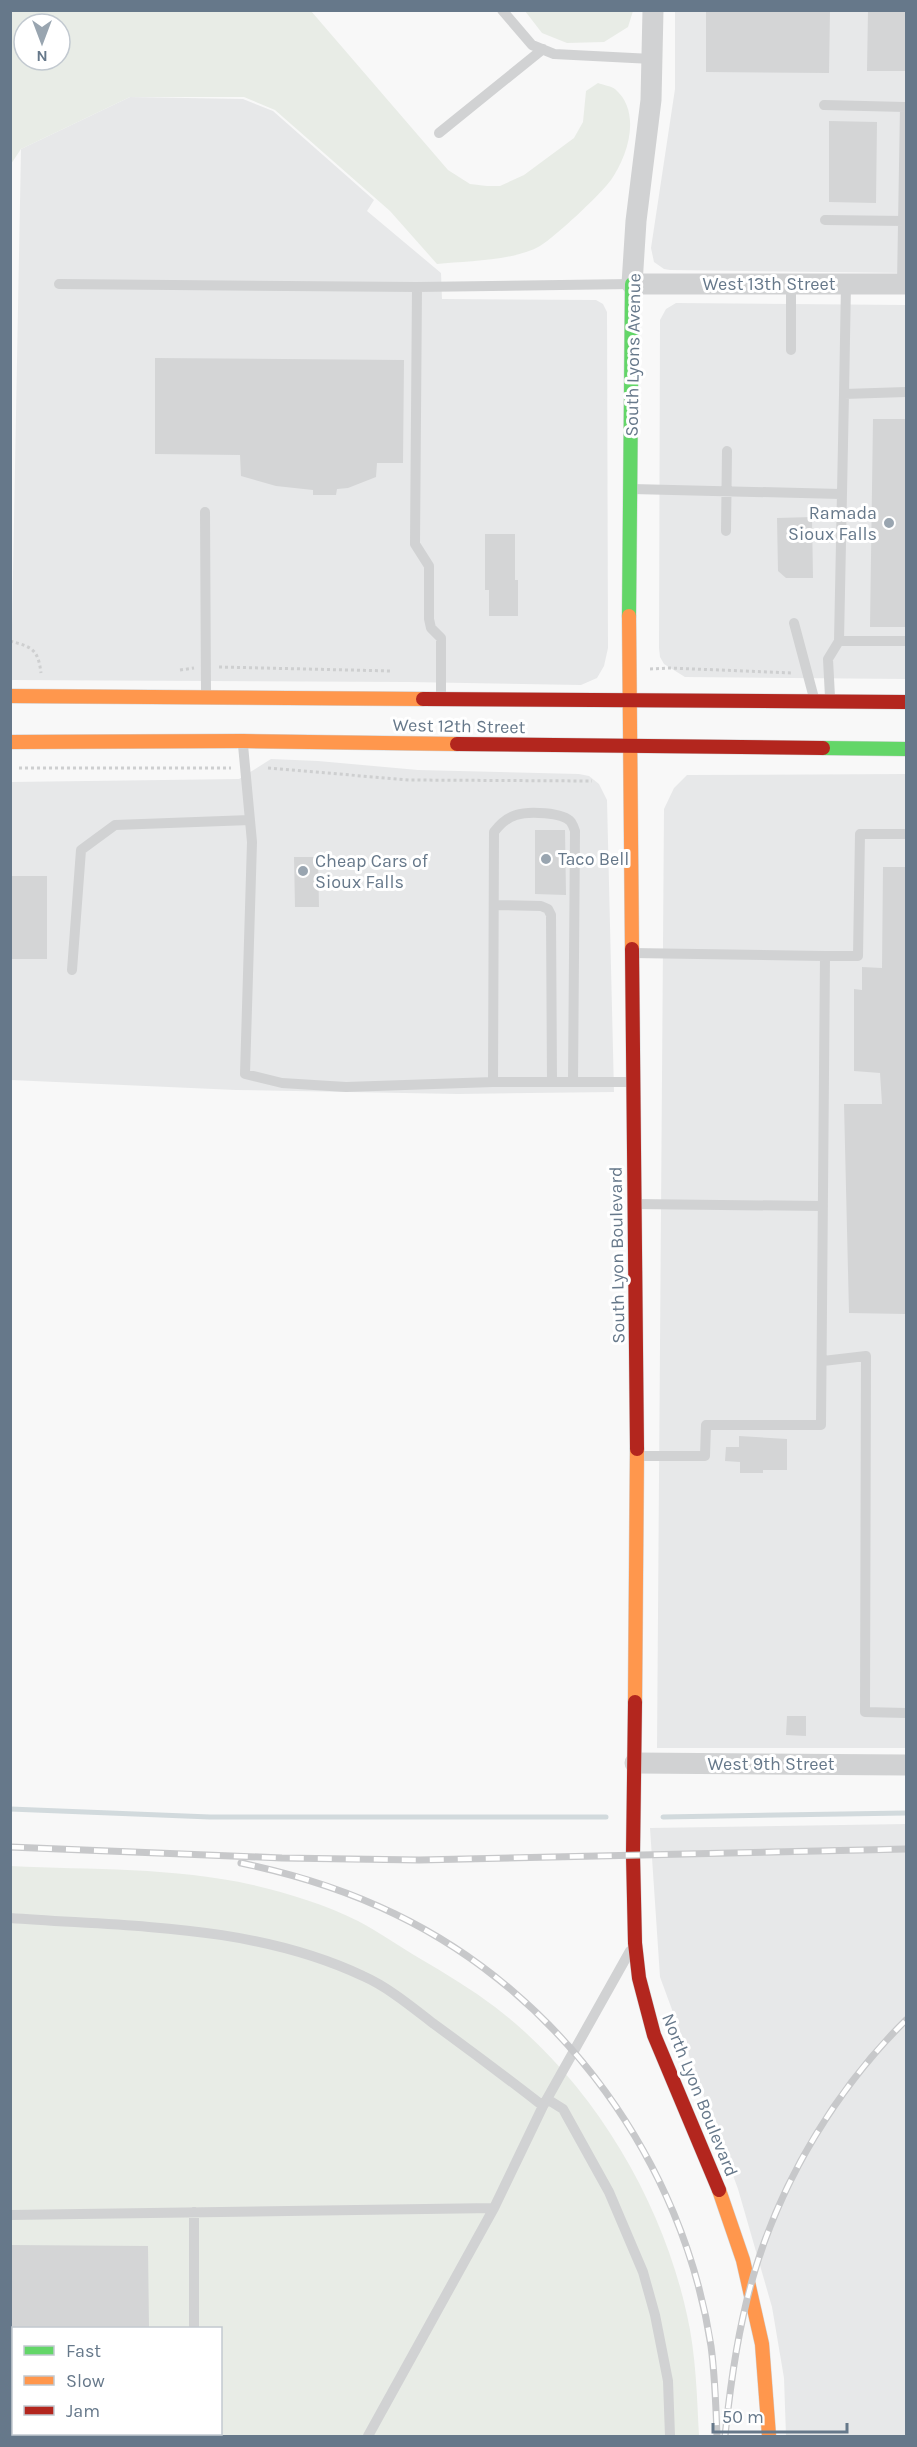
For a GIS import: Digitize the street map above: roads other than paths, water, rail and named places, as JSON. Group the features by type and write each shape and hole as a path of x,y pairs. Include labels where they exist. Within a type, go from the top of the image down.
{"street":[{"name":"South Lyons Avenue","path":"630,746 632,284 636,222 651,100 653,10"},
{"name":"West 13th Street","path":"632,284 904,284"},
{"name":"West 12th Street","path":"10,696 906,702"},
{"name":"West 12th Street","path":"10,742 243,741 906,749"},
{"name":"South Lyon Boulevard","path":"630,746 637,1456 635,1763"},
{"name":"West 9th Street","path":"635,1763 906,1765"},
{"name":"North Lyon Boulevard","path":"635,1763 633,1855 635,1943 639,1978 654,2035 715,2179 743,2260 762,2344 769,2436"}],"lane":[{"path":"502,10 532,45 554,54 652,59"},
{"path":"439,133 543,49"},
{"path":"824,105 905,106 904,284"},
{"path":"825,220 905,221"},
{"path":"58,284 417,287 632,284"},
{"path":"791,284 791,350"},
{"path":"830,701 828,659 839,641 846,284"},
{"path":"417,287 415,544 429,566 429,619 431,628 441,638 441,698"},
{"path":"844,394 906,392"},
{"path":"726,531 727,450"},
{"path":"631,489 841,494"},
{"path":"205,512 206,697"},
{"path":"795,623 814,701"},
{"path":"839,641 906,641"},
{"path":"243,741 252,842 244,1074 282,1083 346,1087 493,1082 633,1082"},
{"path":"493,1082 494,832 501,822 517,814 548,813 562,816 572,822 575,831 573,1082"},
{"path":"72,970 81,850 116,825 250,820"},
{"path":"632,953 858,956 860,834 906,834"},
{"path":"494,905 541,906 548,909 551,915 552,1082"},
{"path":"637,1456 705,1456 706,1425 821,1425 825,956"},
{"path":"634,1204 823,1206"},
{"path":"823,1361 866,1356 865,1712 906,1713"},
{"path":"10,1918 208,1932 259,1941 310,1955 373,1982 545,2102 564,2109 609,2192 643,2272 656,2315 668,2381 670,2436"},
{"path":"368,2436 494,2208 545,2102 635,1943"},
{"path":"10,2215 494,2208"},
{"path":"194,2212 194,2327"}],"waterway":[{"path":"10,1809 210,1817 606,1817"},
{"path":"663,1817 906,1813"}],"railway":[{"path":"10,1847 282,1858 419,1860 906,1849"},
{"path":"241,1863 281,1872 358,1897 395,1914 456,1948 511,1990 561,2038 606,2092 643,2150 673,2213 696,2278 711,2346 717,2436"},
{"path":"725,2436 733,2372 745,2309 756,2267 782,2199 816,2134 836,2104 881,2046 906,2020"}],"place":[{"name":"Ramada Sioux Falls","path":"889,523"},
{"name":"Taco Bell","path":"546,859"},
{"name":"Cheap Cars of Sioux Falls","path":"303,871"}]}
